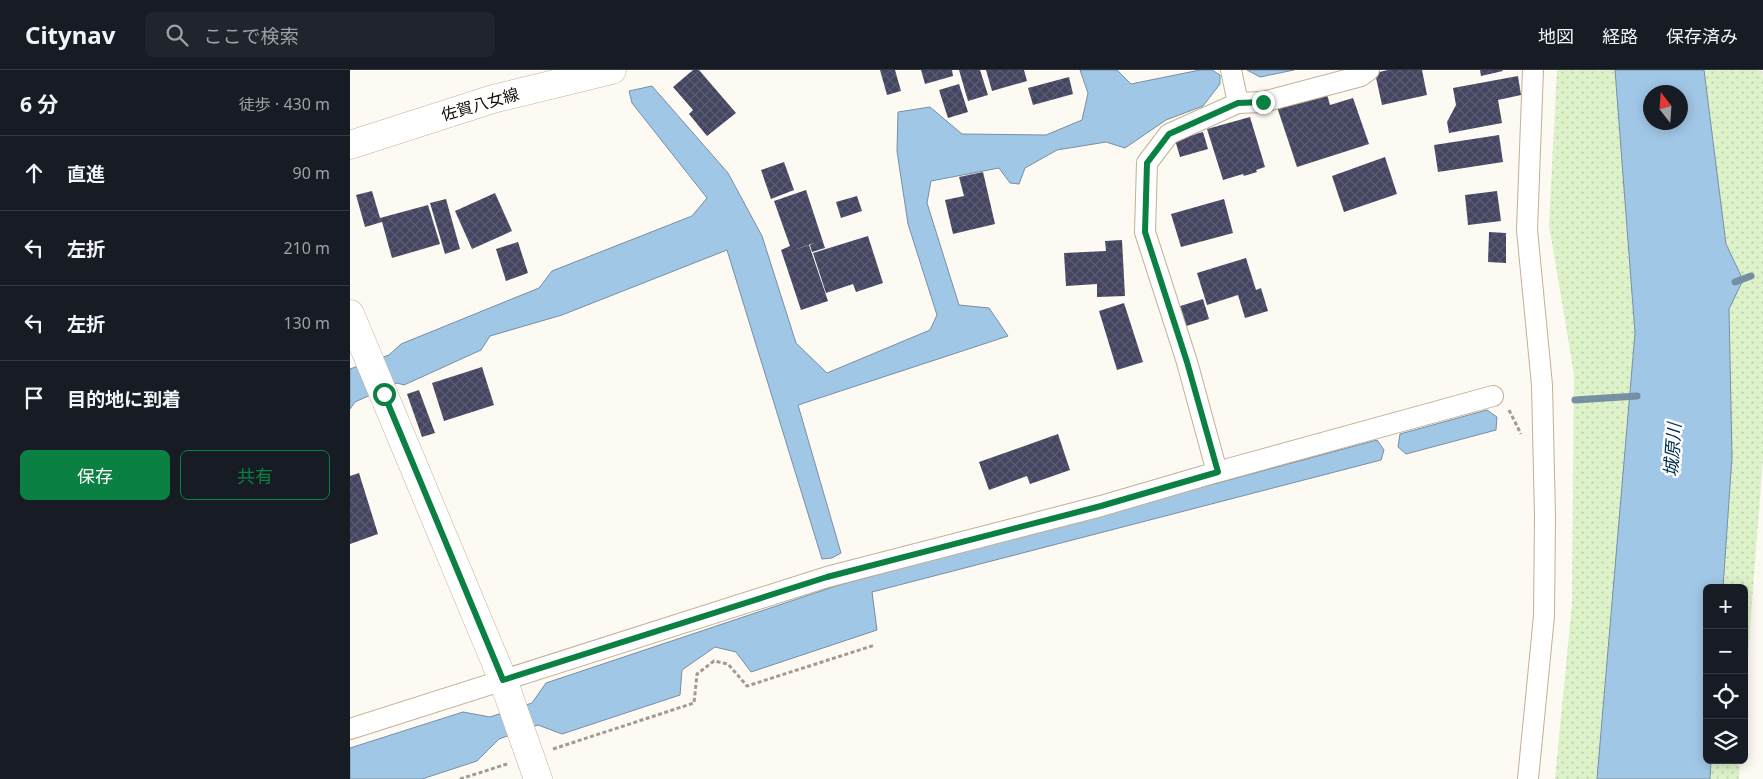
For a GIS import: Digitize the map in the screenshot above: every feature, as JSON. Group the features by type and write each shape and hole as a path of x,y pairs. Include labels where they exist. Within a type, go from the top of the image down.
{"street":[{"name":"佐賀八女線","path":"350,145 493,99 612,70"},
{"path":"1231,70 1238,103"},
{"path":"1218,472 1187,362 1145,232 1147,163 1169,134 1238,103 1263,102 1361,76 1369,70"},
{"path":"1528,779 1544,616 1545,527 1542,384 1527,230 1533,70"},
{"path":"350,314 506,689 531,758"},
{"path":"350,729 506,689 827,577 1101,506 1493,396"}],"path":[{"path":"460,779 531,758 694,703 697,674 714,661 728,664 747,686 875,645"}],"green space":[{"path":"1557,70 1615,70 1635,333 1597,779 1555,779 1572,604 1574,374 1549,225"},
{"path":"1704,70 1762,70 1763,459 1748,654 1748,584 1723,584 1732,457 1729,309 1743,279 1726,244"},
{"path":"1711,764 1740,764 1739,779 1710,779"}],"water":[{"path":"1080,70 1117,70 1131,84 1200,70 1212,70 1220,75 1220,84 1203,106 1166,120 1125,148 1106,142 1057,150 1025,168 1019,184 1010,183 999,168 931,181 927,203 959,305 989,308 1008,336 798,405 841,553 832,558 822,559 727,250 562,315 490,336 481,350 404,385 397,383 355,402 350,409 350,369 389,355 401,344 539,288 552,271 692,216 707,198 632,103 629,91 652,86 728,173 762,236 796,343 827,373 930,330 937,315 908,224 897,151 898,112 930,107 962,134 1046,135 1082,120 1088,93"},
{"path":"1247,70 1294,70 1260,77"},
{"name":"城原川","path":"1615,70 1704,70 1726,244 1743,280 1729,309 1732,457 1723,584 1703,584 1703,764 1711,764 1710,779 1597,779 1635,333"},
{"path":"1487,410 1497,417 1496,430 1406,454 1398,447 1400,434"},
{"path":"1377,440 1384,450 1381,460 872,592 877,630 751,672 736,652 715,647 682,670 680,695 562,734 538,725 499,739 477,761 422,779 350,779 350,748 463,712 490,717 532,703 546,683 839,585"}],"building":[{"path":"693,70 699,70 736,113 707,136 689,114 693,110 673,87"},
{"path":"880,70 895,70 901,91 887,95"},
{"path":"921,70 952,70 953,76 925,84"},
{"path":"959,70 980,70 988,95 968,101"},
{"path":"986,70 1024,70 1027,81 992,91"},
{"path":"1388,70 1422,70 1427,95 1382,105 1375,73"},
{"path":"1480,70 1502,70 1503,71 1481,76"},
{"path":"1518,76 1521,95 1498,100 1502,123 1449,133 1447,122 1456,105 1453,88"},
{"path":"1069,77 1073,94 1033,105 1028,88"},
{"path":"959,84 968,112 948,118 939,90"},
{"path":"1326,91 1330,105 1353,98 1369,144 1297,167 1277,107"},
{"path":"1250,117 1265,167 1256,170 1257,172 1223,180 1207,129"},
{"path":"1203,132 1208,149 1180,157 1175,140"},
{"path":"1499,135 1503,162 1438,172 1434,145"},
{"path":"1385,157 1397,194 1344,212 1332,176"},
{"path":"784,162 794,190 771,199 761,170"},
{"path":"983,172 995,224 953,234 945,200 964,196 959,177"},
{"path":"806,190 825,248 812,252 810,245 814,243 791,251 809,245 828,301 801,310 781,250 790,246 774,201"},
{"path":"372,191 380,218 428,205 440,244 392,258 382,222 365,227 356,195"},
{"path":"1497,191 1501,221 1468,225 1465,195"},
{"path":"495,193 512,231 472,249 455,211"},
{"path":"857,196 862,211 841,218 836,202"},
{"path":"446,199 460,249 445,254 430,203"},
{"path":"1224,199 1233,233 1181,247 1171,214"},
{"path":"1489,232 1506,233 1506,263 1488,262"},
{"path":"868,236 883,283 856,292 853,284 826,293 813,253"},
{"path":"1122,240 1125,296 1097,297 1097,284 1066,286 1064,253 1106,251 1105,241"},
{"path":"518,242 528,273 506,281 496,249"},
{"path":"1246,258 1256,290 1261,288 1268,311 1245,318 1238,295 1207,305 1197,273"},
{"path":"1203,299 1209,319 1183,327 1177,307"},
{"path":"1124,303 1143,362 1117,370 1099,311"},
{"path":"482,367 494,405 444,421 432,383"},
{"path":"419,390 435,433 422,437 407,394"},
{"path":"1058,434 1070,470 1030,484 1027,476 989,490 979,462"},
{"path":"359,473 378,534 350,544 350,476"}],"waterway":[{"path":"1735,282 1751,276"},
{"path":"1575,400 1637,396"}],"route":[{"path":"384,394 503,680 827,577 1101,506 1218,472 1187,362 1145,232 1147,163 1169,134 1238,103 1263,102"}]}
